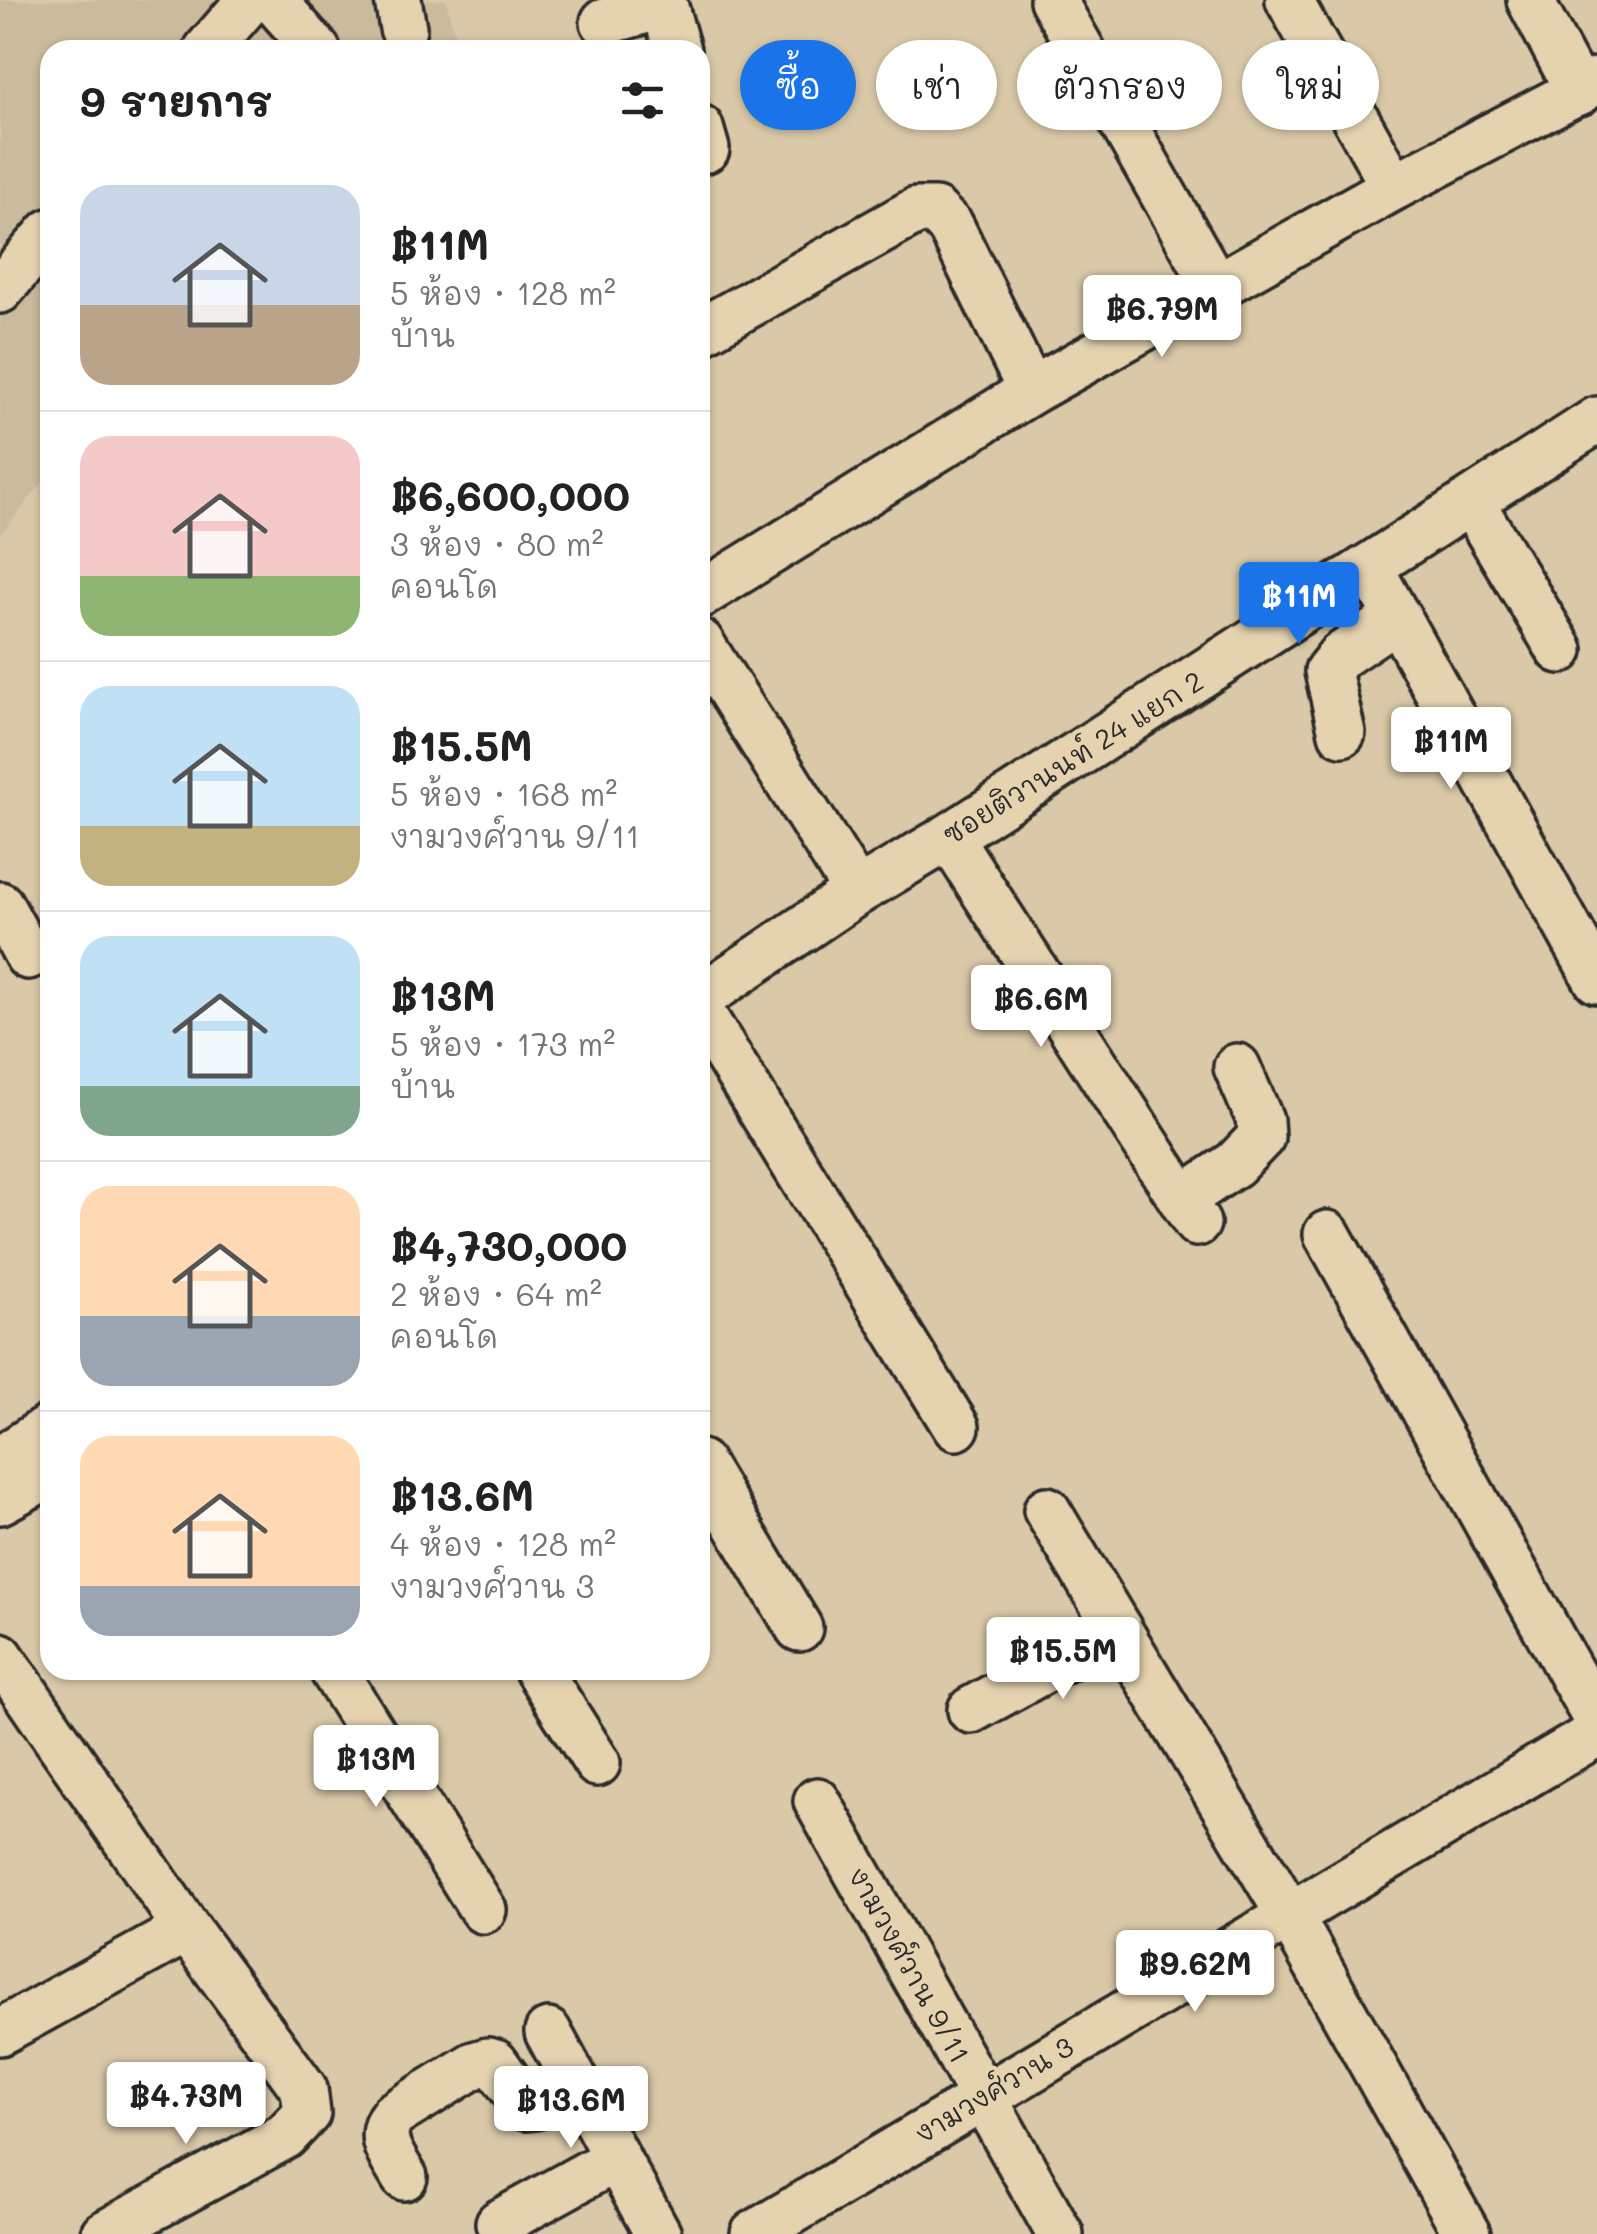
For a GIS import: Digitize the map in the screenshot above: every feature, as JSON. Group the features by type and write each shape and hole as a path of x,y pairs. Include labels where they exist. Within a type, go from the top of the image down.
{"street":[{"path":"216,40 250,0"},
{"path":"274,0 309,40"},
{"path":"1053,0 1216,287"},
{"path":"1290,0 1394,186"},
{"path":"710,589 1031,391 1394,186 1588,87 1530,0"},
{"path":"604,22 663,2 674,40"},
{"path":"710,326 916,211 935,211 951,227 1031,391"},
{"path":"0,290 40,244"},
{"name":"ซอยติวานนท์ 24 แยก 2","path":"710,991 857,892 949,837 1597,420"},
{"path":"1471,502 1560,650"},
{"path":"1370,568 1597,980"},
{"path":"1342,733 1328,671 1340,656 1398,617"},
{"path":"710,658 857,892"},
{"path":"949,837 1189,1211 1261,1137 1260,1120 1237,1067"},
{"path":"0,905 26,957"},
{"path":"710,1027 956,1427"},
{"path":"1327,1234 1597,1720"},
{"path":"0,1460 40,1433"},
{"path":"0,1501 40,1479"},
{"path":"710,1479 800,1628"},
{"path":"1048,1510 1290,1916 1467,2234"},
{"path":"971,1710 1118,1629"},
{"path":"0,1656 188,1930 304,2090 307,2113 285,2136 104,2234"},
{"path":"340,1680 483,1910"},
{"path":"544,1680 598,1763"},
{"name":"งามวงศ์วาน 3","path":"754,2234 1597,1733"},
{"name":"งามวงศ์วาน 9/11","path":"817,1801 1060,2234"},
{"path":"0,2032 188,1930"},
{"path":"548,2032 658,2234"},
{"path":"404,2178 384,2140 384,2126 393,2115 474,2066 495,2063 526,2107 536,2106 574,2080"},
{"path":"498,2223 617,2158"}],"shaded area":[{"path":"0,0 446,0 456,40 40,40 40,486 0,535"}]}
